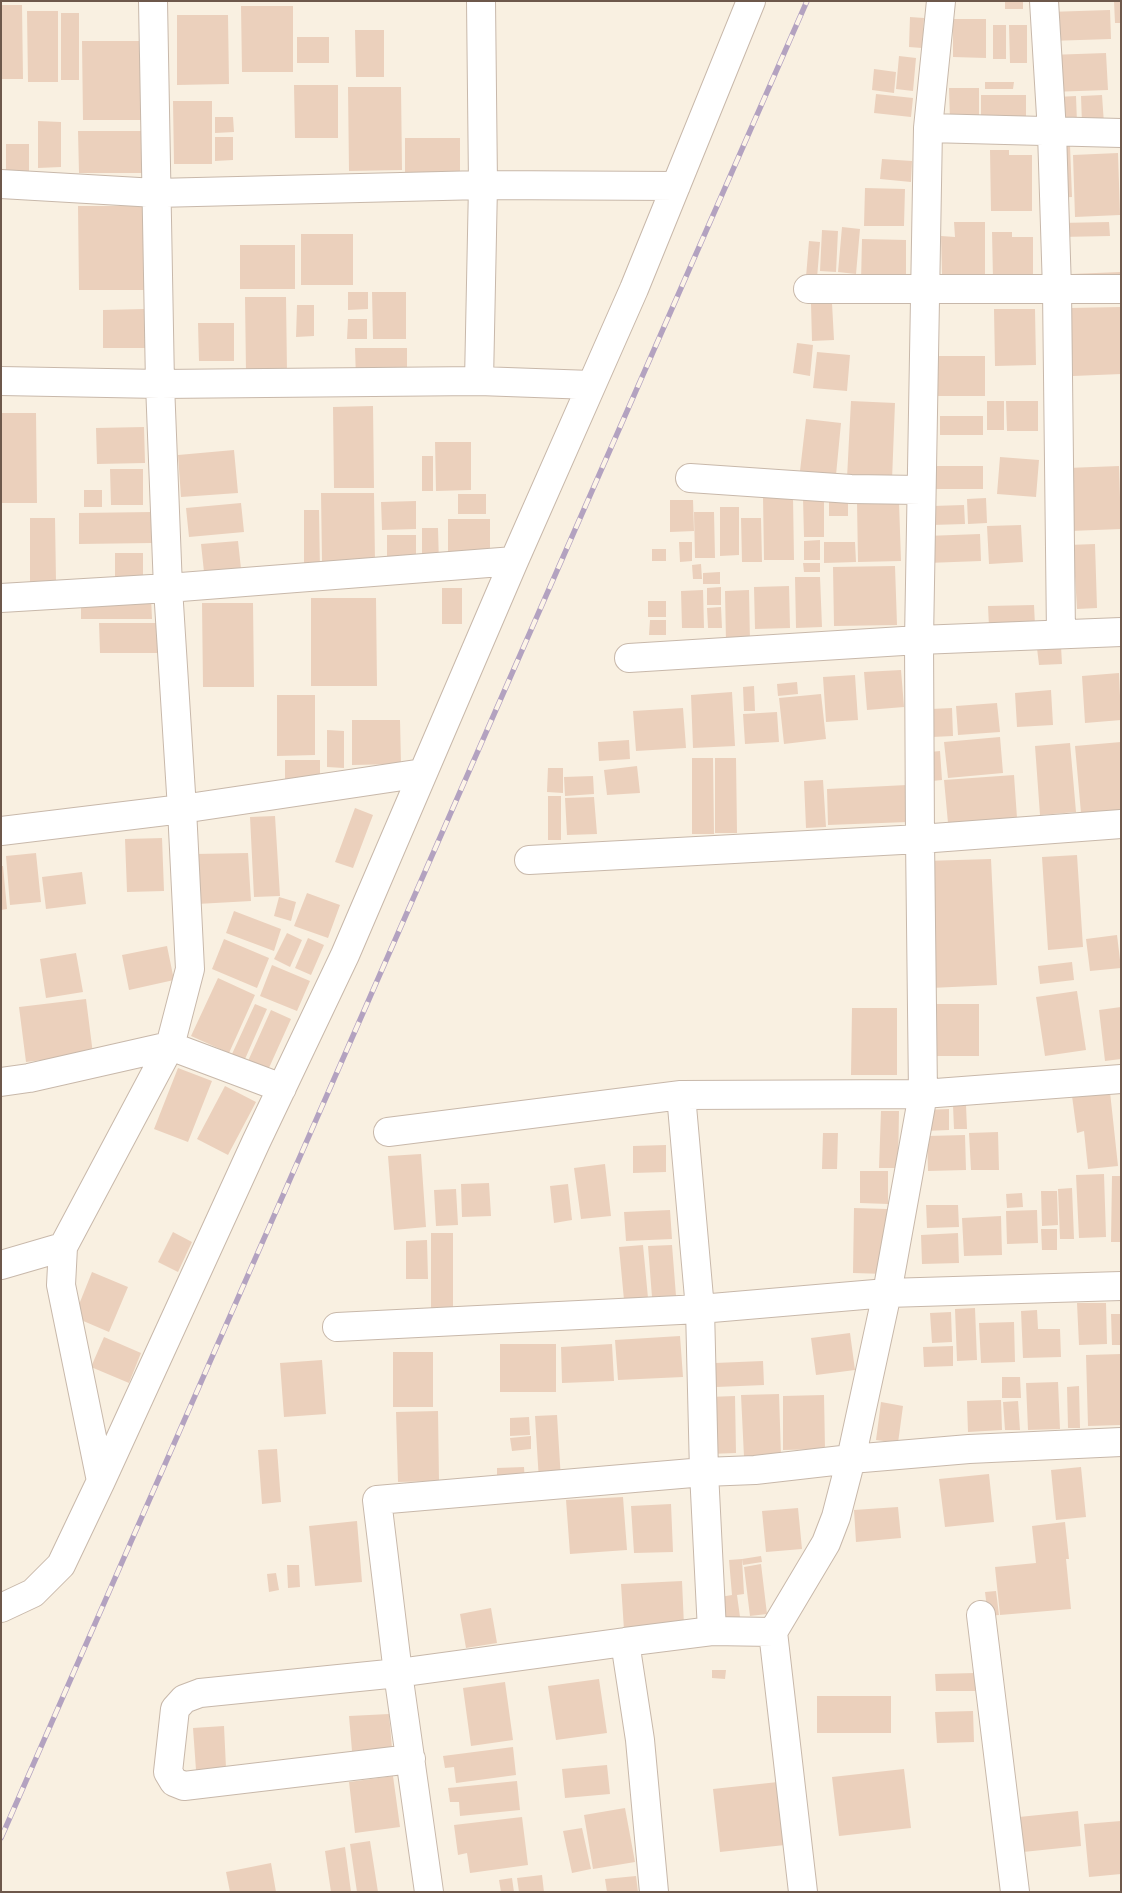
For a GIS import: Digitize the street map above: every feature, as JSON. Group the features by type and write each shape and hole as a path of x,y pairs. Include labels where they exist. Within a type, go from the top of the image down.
{"street":[{"path":"101,1481 61,1285 64,1247 170,1046 190,969 168,588 160,384 153,1"},
{"path":"479,381 483,185 481,1"},
{"path":"1,1608 32,1593 61,1565 101,1481 282,1088 346,955 514,561 634,289 751,1"},
{"path":"803,1892 773,1632 826,1543 836,1517 851,1459 887,1293 923,1094 919,640 921,490 928,128 941,1"},
{"path":"1044,1 1052,132 1057,290 1061,634"},
{"path":"928,128 1121,133"},
{"path":"1,184 156,193 483,185 676,186"},
{"path":"808,290 1057,290 1121,288"},
{"path":"1,381 160,384 479,381 591,385"},
{"path":"690,478 851,489 921,490"},
{"path":"1,598 168,588 514,561"},
{"path":"629,658 919,640 1121,632"},
{"path":"1,831 182,809 423,773"},
{"path":"529,860 920,839 1121,824"},
{"path":"1,1082 29,1078 170,1046 282,1088"},
{"path":"388,1132 682,1095 923,1094 1121,1079"},
{"path":"682,1095 700,1309 704,1472 712,1631"},
{"path":"1,1265 64,1247"},
{"path":"336,1327 700,1309 887,1293 1121,1286"},
{"path":"429,1892 376,1500 704,1472 755,1470 851,1459 968,1449 1121,1442"},
{"path":"981,1615 1015,1892"},
{"path":"411,1759 184,1786 174,1782 168,1772 175,1709 184,1699 200,1693 398,1673 712,1631 773,1632"},
{"path":"625,1642 640,1740 654,1892"}],"building":[{"path":"1005,1 1023,1 1023,9 1005,9"},
{"path":"1114,1 1121,1 1121,23 1115,23"},
{"path":"1,5 22,5 23,79 1,79"},
{"path":"241,6 293,6 293,72 242,72"},
{"path":"1110,10 1111,39 1049,41 1048,12"},
{"path":"27,11 58,11 58,82 28,82"},
{"path":"61,13 79,13 79,80 61,80"},
{"path":"177,15 228,15 229,84 177,85"},
{"path":"910,17 924,18 922,48 909,47"},
{"path":"953,19 986,19 986,58 953,57"},
{"path":"993,25 1006,25 1006,59 993,59"},
{"path":"1009,25 1027,25 1027,63 1010,63"},
{"path":"355,30 384,30 384,77 356,77"},
{"path":"297,37 329,37 329,63 297,63"},
{"path":"82,41 146,41 146,120 83,120"},
{"path":"1106,53 1108,90 1050,92 1049,55"},
{"path":"899,56 916,58 913,91 896,89"},
{"path":"874,69 896,72 894,93 872,90"},
{"path":"985,82 1014,82 1013,89 985,89"},
{"path":"294,85 338,85 338,138 295,138"},
{"path":"348,87 401,87 402,170 349,171"},
{"path":"949,88 979,88 979,121 950,121"},
{"path":"876,94 913,98 911,117 874,113"},
{"path":"981,95 1026,95 1026,121 981,121"},
{"path":"1102,95 1104,124 1082,124 1081,96"},
{"path":"1076,96 1077,123 1057,124 1057,97"},
{"path":"173,101 212,101 212,164 174,164"},
{"path":"215,117 233,117 234,132 215,133"},
{"path":"38,121 61,122 61,167 38,168"},
{"path":"78,131 142,131 143,173 79,173"},
{"path":"215,137 233,137 233,160 215,161"},
{"path":"405,138 460,138 460,175 405,176"},
{"path":"6,144 29,144 29,175 6,175"},
{"path":"1070,145 1072,197 1056,198 1054,146"},
{"path":"990,150 1009,150 1009,155 1032,155 1032,211 991,211"},
{"path":"1118,153 1120,215 1075,217 1073,155"},
{"path":"882,159 912,161 911,182 880,179"},
{"path":"865,188 905,189 904,226 864,226"},
{"path":"78,206 144,206 145,290 79,290"},
{"path":"954,222 985,222 985,274 942,274 941,236 955,237"},
{"path":"1109,222 1110,236 1060,237 1059,223"},
{"path":"842,227 860,229 856,274 838,272"},
{"path":"822,230 838,231 836,272 820,271"},
{"path":"992,232 1012,232 1012,237 1033,237 1033,279 993,279"},
{"path":"301,234 353,234 353,285 301,285"},
{"path":"862,239 906,240 906,283 861,282"},
{"path":"809,241 820,242 817,278 806,277"},
{"path":"240,245 295,245 295,289 240,289"},
{"path":"1121,272 1121,284 1071,286 1071,274"},
{"path":"348,292 368,292 368,309 348,310"},
{"path":"372,292 406,292 406,339 373,339"},
{"path":"245,297 286,297 287,373 246,373"},
{"path":"832,303 834,340 812,341 811,304"},
{"path":"297,305 314,305 314,336 296,337"},
{"path":"1121,307 1121,374 1073,376 1070,308"},
{"path":"144,309 145,348 103,348 103,310"},
{"path":"994,309 1035,309 1036,365 995,366"},
{"path":"348,319 367,319 367,339 347,339"},
{"path":"198,323 234,323 234,361 199,361"},
{"path":"797,343 813,345 810,376 793,373"},
{"path":"355,348 407,348 407,379 356,379"},
{"path":"817,352 850,355 847,391 813,388"},
{"path":"938,356 985,356 985,396 938,396"},
{"path":"851,401 895,403 892,480 847,478"},
{"path":"987,401 1004,401 1004,430 987,430"},
{"path":"1006,401 1038,401 1038,431 1007,431"},
{"path":"373,406 374,488 334,488 333,407"},
{"path":"1,413 36,413 37,503 1,503"},
{"path":"940,416 983,416 983,435 940,435"},
{"path":"806,419 841,423 836,475 800,471"},
{"path":"144,427 145,463 97,464 96,428"},
{"path":"435,442 471,442 471,490 436,491"},
{"path":"234,450 238,493 181,497 178,455"},
{"path":"422,456 433,456 433,491 422,491"},
{"path":"1000,457 1039,460 1036,497 997,494"},
{"path":"935,466 983,466 983,489 934,489"},
{"path":"1119,466 1121,529 1070,531 1067,468"},
{"path":"110,469 143,469 143,505 111,505"},
{"path":"84,490 102,490 102,507 84,507"},
{"path":"321,493 374,493 375,562 322,562"},
{"path":"458,494 486,494 486,514 458,514"},
{"path":"763,497 793,497 794,560 764,560"},
{"path":"848,497 848,516 829,516 829,498"},
{"path":"803,498 824,498 824,537 804,537"},
{"path":"986,498 987,523 968,524 967,499"},
{"path":"670,500 693,500 694,531 670,532"},
{"path":"416,501 416,529 382,530 381,502"},
{"path":"857,502 899,502 901,561 858,562"},
{"path":"241,503 244,532 189,537 186,508"},
{"path":"964,505 965,524 932,525 932,506"},
{"path":"720,507 739,507 739,555 720,556"},
{"path":"304,510 319,510 320,571 304,571"},
{"path":"152,512 152,543 79,544 79,513"},
{"path":"694,512 714,512 715,558 695,558"},
{"path":"30,518 55,518 56,582 30,582"},
{"path":"741,518 761,518 762,562 742,562"},
{"path":"448,519 490,519 490,562 448,562"},
{"path":"1021,525 1023,562 989,564 987,526"},
{"path":"422,528 438,528 439,564 422,564"},
{"path":"980,534 981,561 927,563 926,536"},
{"path":"387,535 416,535 416,560 387,560"},
{"path":"820,540 820,560 804,560 804,541"},
{"path":"238,541 242,578 205,581 201,544"},
{"path":"679,542 692,542 692,561 680,562"},
{"path":"824,542 855,542 856,562 824,563"},
{"path":"1095,544 1097,608 1077,609 1075,576 1070,576 1068,545"},
{"path":"652,549 666,549 666,561 652,561"},
{"path":"115,553 143,553 143,580 115,580"},
{"path":"803,563 820,563 820,572 804,572"},
{"path":"701,564 702,579 693,579 692,565"},
{"path":"895,566 897,625 834,626 833,567"},
{"path":"720,572 720,584 703,584 703,573"},
{"path":"795,577 820,577 822,627 796,628"},
{"path":"789,586 790,628 755,629 754,587"},
{"path":"721,587 721,605 707,605 707,588"},
{"path":"442,588 462,588 462,624 442,624"},
{"path":"703,590 704,628 682,628 681,591"},
{"path":"749,590 750,642 726,642 725,591"},
{"path":"151,597 152,619 81,619 81,598"},
{"path":"311,598 376,598 377,686 311,686"},
{"path":"648,601 666,601 666,617 648,617"},
{"path":"202,603 253,603 254,687 203,687"},
{"path":"1034,605 1035,625 989,627 988,606"},
{"path":"721,607 722,628 708,628 707,608"},
{"path":"650,620 666,620 666,635 649,635"},
{"path":"99,623 158,623 158,653 100,653"},
{"path":"1061,646 1062,664 1039,665 1037,648"},
{"path":"901,670 904,707 867,710 864,672"},
{"path":"1119,673 1121,720 1085,723 1082,676"},
{"path":"855,675 858,720 826,722 823,677"},
{"path":"797,682 798,694 778,696 777,684"},
{"path":"754,686 755,711 744,711 743,687"},
{"path":"1051,690 1053,725 1017,727 1015,693"},
{"path":"732,692 735,746 693,748 691,695"},
{"path":"821,694 826,739 784,744 779,698"},
{"path":"277,695 315,695 315,755 277,756"},
{"path":"997,703 1000,732 958,735 956,706"},
{"path":"683,708 686,748 636,751 633,711"},
{"path":"952,708 953,736 932,737 931,709"},
{"path":"777,712 779,742 745,744 743,714"},
{"path":"352,720 400,720 401,764 352,765"},
{"path":"327,730 344,731 344,768 327,767"},
{"path":"1000,737 1003,773 948,778 944,742"},
{"path":"629,740 630,759 599,761 598,742"},
{"path":"1121,742 1121,810 1081,813 1075,746"},
{"path":"1070,743 1076,812 1040,815 1035,746"},
{"path":"940,751 942,780 932,781 930,752"},
{"path":"692,758 713,758 714,834 692,834"},
{"path":"715,758 736,758 737,833 715,833"},
{"path":"285,760 320,760 320,780 285,780"},
{"path":"637,766 640,793 607,795 604,770"},
{"path":"548,768 563,768 563,793 547,792"},
{"path":"1014,775 1017,818 948,823 944,780"},
{"path":"593,776 594,794 565,796 564,777"},
{"path":"823,780 826,827 806,828 804,781"},
{"path":"907,785 908,822 828,825 827,789"},
{"path":"548,796 561,796 561,840 548,840"},
{"path":"594,797 597,834 567,835 565,798"},
{"path":"355,808 373,815 353,868 335,862"},
{"path":"275,816 280,896 254,897 250,817"},
{"path":"162,838 164,891 127,892 125,839"},
{"path":"36,853 41,902 10,905 6,856"},
{"path":"248,853 251,901 197,904 195,854"},
{"path":"1077,855 1083,947 1048,950 1042,857"},
{"path":"991,859 997,985 930,988 924,861"},
{"path":"1,866 3,866 7,909 1,910"},
{"path":"82,872 86,904 46,909 42,877"},
{"path":"307,893 340,905 328,938 294,926"},
{"path":"279,897 296,902 291,921 274,916"},
{"path":"234,911 281,929 274,951 226,933"},
{"path":"287,933 302,940 290,967 274,959"},
{"path":"1117,935 1121,968 1090,971 1086,939"},
{"path":"308,938 324,945 311,975 295,968"},
{"path":"224,939 269,958 257,988 212,969"},
{"path":"167,946 174,980 129,990 122,955"},
{"path":"76,953 83,992 46,998 40,959"},
{"path":"1072,962 1074,980 1040,984 1038,966"},
{"path":"272,965 310,981 297,1011 260,996"},
{"path":"218,978 255,995 229,1053 191,1036"},
{"path":"1077,991 1086,1050 1045,1056 1036,997"},
{"path":"86,999 93,1054 26,1062 19,1007"},
{"path":"255,1004 267,1009 245,1059 232,1054"},
{"path":"932,1004 979,1004 979,1056 932,1056"},
{"path":"1121,1007 1121,1059 1105,1061 1099,1010"},
{"path":"852,1008 897,1008 897,1075 851,1075"},
{"path":"271,1010 291,1019 268,1070 248,1061"},
{"path":"178,1068 212,1081 188,1142 154,1129"},
{"path":"225,1086 256,1102 228,1155 197,1139"},
{"path":"1110,1092 1118,1166 1088,1169 1084,1131 1077,1133 1072,1096"},
{"path":"953,1105 966,1105 967,1129 954,1129"},
{"path":"949,1109 949,1130 924,1131 923,1110"},
{"path":"881,1111 899,1111 898,1168 879,1168"},
{"path":"998,1132 999,1170 971,1170 969,1133"},
{"path":"823,1133 838,1133 837,1169 822,1169"},
{"path":"965,1135 966,1170 928,1171 927,1136"},
{"path":"666,1145 666,1172 633,1173 633,1146"},
{"path":"421,1154 426,1227 394,1230 388,1156"},
{"path":"605,1164 611,1216 581,1219 574,1168"},
{"path":"860,1171 888,1171 888,1204 860,1203"},
{"path":"1104,1174 1106,1237 1079,1238 1076,1175"},
{"path":"1112,1176 1121,1176 1121,1242 1111,1242"},
{"path":"489,1183 491,1216 462,1217 461,1184"},
{"path":"568,1184 572,1220 554,1223 550,1186"},
{"path":"1072,1188 1074,1239 1060,1239 1058,1189"},
{"path":"456,1189 458,1225 436,1226 434,1190"},
{"path":"1041,1191 1057,1191 1058,1225 1042,1226"},
{"path":"1022,1193 1023,1207 1007,1208 1006,1194"},
{"path":"926,1205 958,1205 959,1227 927,1228"},
{"path":"854,1208 887,1209 886,1274 853,1273"},
{"path":"670,1210 672,1239 626,1241 624,1212"},
{"path":"1037,1210 1038,1243 1007,1244 1006,1211"},
{"path":"1001,1216 1002,1255 964,1256 962,1218"},
{"path":"1041,1229 1057,1229 1057,1250 1042,1250"},
{"path":"173,1232 192,1242 178,1272 158,1262"},
{"path":"431,1233 453,1233 453,1309 431,1310"},
{"path":"958,1233 959,1263 922,1264 921,1235"},
{"path":"427,1240 428,1279 406,1279 406,1241"},
{"path":"643,1245 648,1298 624,1300 619,1247"},
{"path":"672,1245 676,1296 652,1297 648,1246"},
{"path":"92,1272 128,1287 109,1332 74,1317"},
{"path":"1077,1303 1106,1303 1107,1344 1079,1345"},
{"path":"975,1308 977,1360 957,1361 955,1309"},
{"path":"1037,1310 1038,1329 1060,1329 1061,1357 1023,1358 1021,1311"},
{"path":"951,1312 952,1342 932,1343 930,1313"},
{"path":"1111,1314 1121,1314 1121,1345 1112,1345"},
{"path":"1014,1322 1015,1362 981,1363 979,1323"},
{"path":"850,1333 855,1370 816,1375 811,1338"},
{"path":"680,1336 683,1377 618,1380 615,1340"},
{"path":"104,1337 141,1353 129,1383 91,1367"},
{"path":"500,1344 556,1344 556,1392 500,1392"},
{"path":"612,1344 614,1381 562,1383 561,1347"},
{"path":"953,1346 953,1366 924,1367 923,1347"},
{"path":"393,1352 433,1352 433,1407 393,1407"},
{"path":"1121,1354 1121,1425 1088,1426 1086,1355"},
{"path":"322,1360 326,1414 284,1417 280,1363"},
{"path":"763,1361 764,1385 716,1387 715,1363"},
{"path":"1002,1377 1020,1377 1021,1398 1002,1398"},
{"path":"1058,1382 1060,1429 1028,1430 1026,1383"},
{"path":"1079,1386 1080,1428 1068,1428 1067,1387"},
{"path":"779,1394 781,1456 744,1457 741,1395"},
{"path":"824,1395 825,1449 783,1450 783,1396"},
{"path":"735,1396 736,1453 709,1454 708,1397"},
{"path":"1001,1400 1002,1430 968,1432 967,1401"},
{"path":"1018,1401 1020,1430 1005,1430 1003,1402"},
{"path":"881,1402 903,1406 898,1443 876,1440"},
{"path":"438,1411 439,1481 398,1482 396,1412"},
{"path":"557,1415 561,1480 539,1481 535,1416"},
{"path":"529,1417 530,1435 510,1436 510,1418"},
{"path":"531,1436 531,1449 512,1451 510,1438"},
{"path":"277,1449 281,1502 262,1504 258,1450"},
{"path":"524,1467 525,1483 497,1484 497,1468"},
{"path":"1081,1467 1086,1517 1056,1520 1051,1470"},
{"path":"989,1474 994,1522 945,1527 939,1479"},
{"path":"623,1497 627,1550 570,1554 566,1500"},
{"path":"671,1504 673,1552 634,1553 631,1506"},
{"path":"898,1507 901,1538 856,1542 854,1510"},
{"path":"798,1508 802,1549 766,1552 762,1511"},
{"path":"357,1521 362,1582 315,1586 309,1526"},
{"path":"1065,1522 1069,1559 1066,1559 1071,1609 1000,1615 995,1567 1036,1563 1032,1526"},
{"path":"761,1556 762,1562 743,1565 742,1559"},
{"path":"742,1559 744,1594 737,1595 740,1617 722,1619 720,1597 732,1595 729,1560"},
{"path":"761,1564 767,1614 750,1616 744,1567"},
{"path":"287,1565 299,1565 300,1587 288,1588"},
{"path":"276,1573 279,1590 269,1592 267,1574"},
{"path":"682,1581 684,1626 624,1630 621,1584"},
{"path":"996,1591 999,1615 988,1616 985,1592"},
{"path":"491,1608 497,1643 466,1648 460,1614"},
{"path":"712,1670 726,1670 725,1679 712,1678"},
{"path":"975,1673 975,1691 936,1691 935,1674"},
{"path":"599,1679 607,1733 556,1740 548,1686"},
{"path":"505,1682 513,1740 471,1746 463,1688"},
{"path":"817,1696 891,1696 891,1733 817,1733"},
{"path":"973,1711 974,1742 937,1743 935,1712"},
{"path":"389,1714 392,1748 352,1751 349,1716"},
{"path":"224,1726 226,1768 196,1770 193,1728"},
{"path":"513,1747 516,1775 456,1783 454,1767 445,1768 443,1756"},
{"path":"607,1765 610,1794 565,1798 562,1769"},
{"path":"904,1769 911,1828 839,1836 832,1777"},
{"path":"393,1776 400,1827 355,1833 349,1782"},
{"path":"517,1781 520,1810 460,1816 459,1802 450,1802 448,1788"},
{"path":"778,1782 785,1845 720,1852 713,1789"},
{"path":"625,1808 635,1862 593,1869 584,1815"},
{"path":"1078,1811 1081,1846 1023,1852 1019,1817"},
{"path":"522,1817 528,1865 470,1873 467,1853 458,1855 454,1825"},
{"path":"1121,1821 1121,1874 1089,1877 1084,1824"},
{"path":"582,1828 591,1869 572,1873 563,1831"},
{"path":"370,1841 378,1892 357,1892 350,1844"},
{"path":"345,1847 351,1892 331,1892 325,1851"},
{"path":"271,1863 276,1892 230,1892 226,1872"},
{"path":"542,1875 544,1892 519,1892 517,1878"},
{"path":"636,1876 638,1892 607,1892 605,1879"},
{"path":"512,1878 514,1892 501,1892 499,1880"}],"railway":[{"path":"1,1838 807,1"}]}
